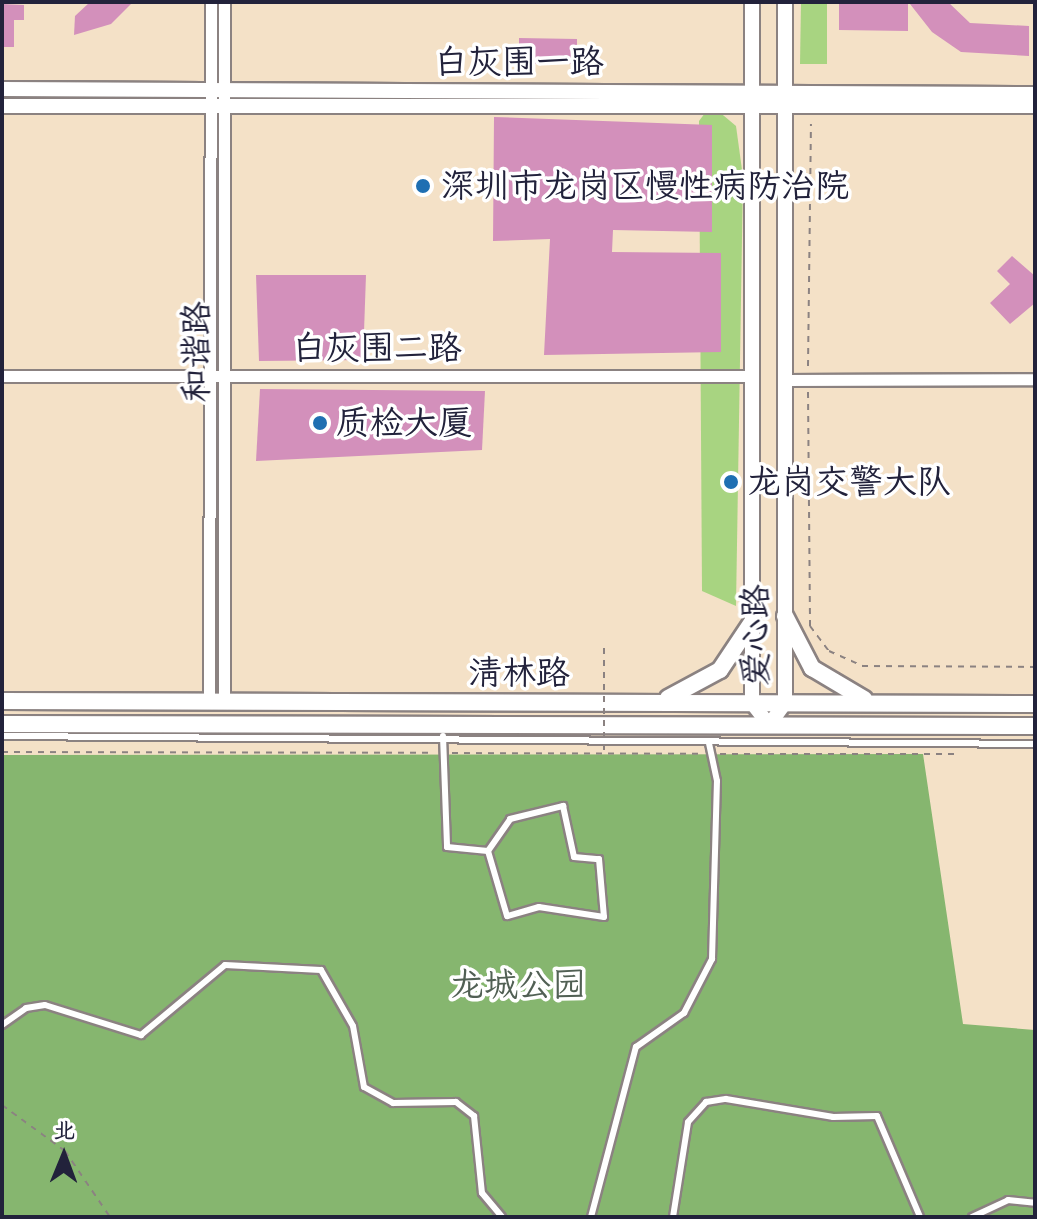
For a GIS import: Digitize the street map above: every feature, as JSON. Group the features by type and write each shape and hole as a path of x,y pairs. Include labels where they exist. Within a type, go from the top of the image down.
{"main road":[{"path":"785,616 812,668 852,696 881,703"},
{"path":"649,703 711,677 752,622"},
{"name":"清林路","path":"2,701 1035,704"},
{"name":"清林路","path":"2,724 443,732 769,725 1035,726"}],"street":[{"name":"和谐路","path":"211,2 217,89 210,376 217,702"},
{"name":"和谐路","path":"217,89 224,2"},
{"name":"爱心路","path":"752,2 752,703 769,725 785,703 785,2"},
{"name":"白灰围一路","path":"2,89 217,89 752,100"},
{"name":"白灰围一路","path":"2,106 785,100 1035,94"},
{"name":"白灰围一路","path":"785,100 1035,106"},
{"name":"和谐路","path":"217,106 224,376 217,702"},
{"name":"白灰围二路","path":"2,376 752,376"},
{"path":"785,380 1035,379"}],"lane":[{"path":"443,732 447,847 488,851"},
{"path":"2,736 443,732 709,742 1035,744"},
{"path":"591,1217 636,1047 684,1013 712,959 717,781 709,742"},
{"path":"563,806 574,857 599,859 604,917 539,907 507,916 488,851 510,819 563,806"},
{"path":"2,1025 26,1008 45,1005 141,1035 225,965 321,970 353,1026 364,1087 393,1103 456,1102 474,1116 482,1193 502,1217"},
{"path":"673,1217 688,1122 706,1102 726,1099 838,1118 877,1116 920,1217"},
{"path":"972,1217 1008,1200 1035,1203"}],"path":[{"path":"811,124 808,380 810,626 829,651 862,666 1035,667"},
{"path":"604,648 604,753"},
{"path":"2,752 964,754"},
{"path":"2,1105 65,1151 110,1217"}],"green space":[{"path":"801,2 827,2 827,64 800,64"},
{"path":"711,105 736,126 743,177 736,606 702,591 699,121"},
{"name":"龙城公园","path":"923,754 963,1024 1035,1030 1035,1217 2,1217 2,755"}],"building":[{"path":"90,2 133,2 111,24 74,35 75,16"},
{"path":"839,2 908,4 908,31 839,30"},
{"path":"948,2 970,23 1029,26 1029,56 961,52 932,32 910,4"},
{"path":"2,4 24,5 24,20 14,20 14,47 2,47"},
{"path":"519,38 577,39 577,64 519,64"},
{"path":"494,117 712,125 712,232 613,230 612,252 721,253 721,352 544,355 550,239 493,241"},
{"path":"1012,256 1035,276 1035,303 1010,324 990,303 1010,284 997,271"},
{"path":"256,275 366,275 363,360 259,361"},
{"path":"260,389 485,391 482,450 256,461"}],"place":[{"name":"深圳市龙岗区慢性病防治院","path":"423,186"},
{"name":"质检大厦","path":"320,423"},
{"name":"龙岗交警大队","path":"731,482"}]}
